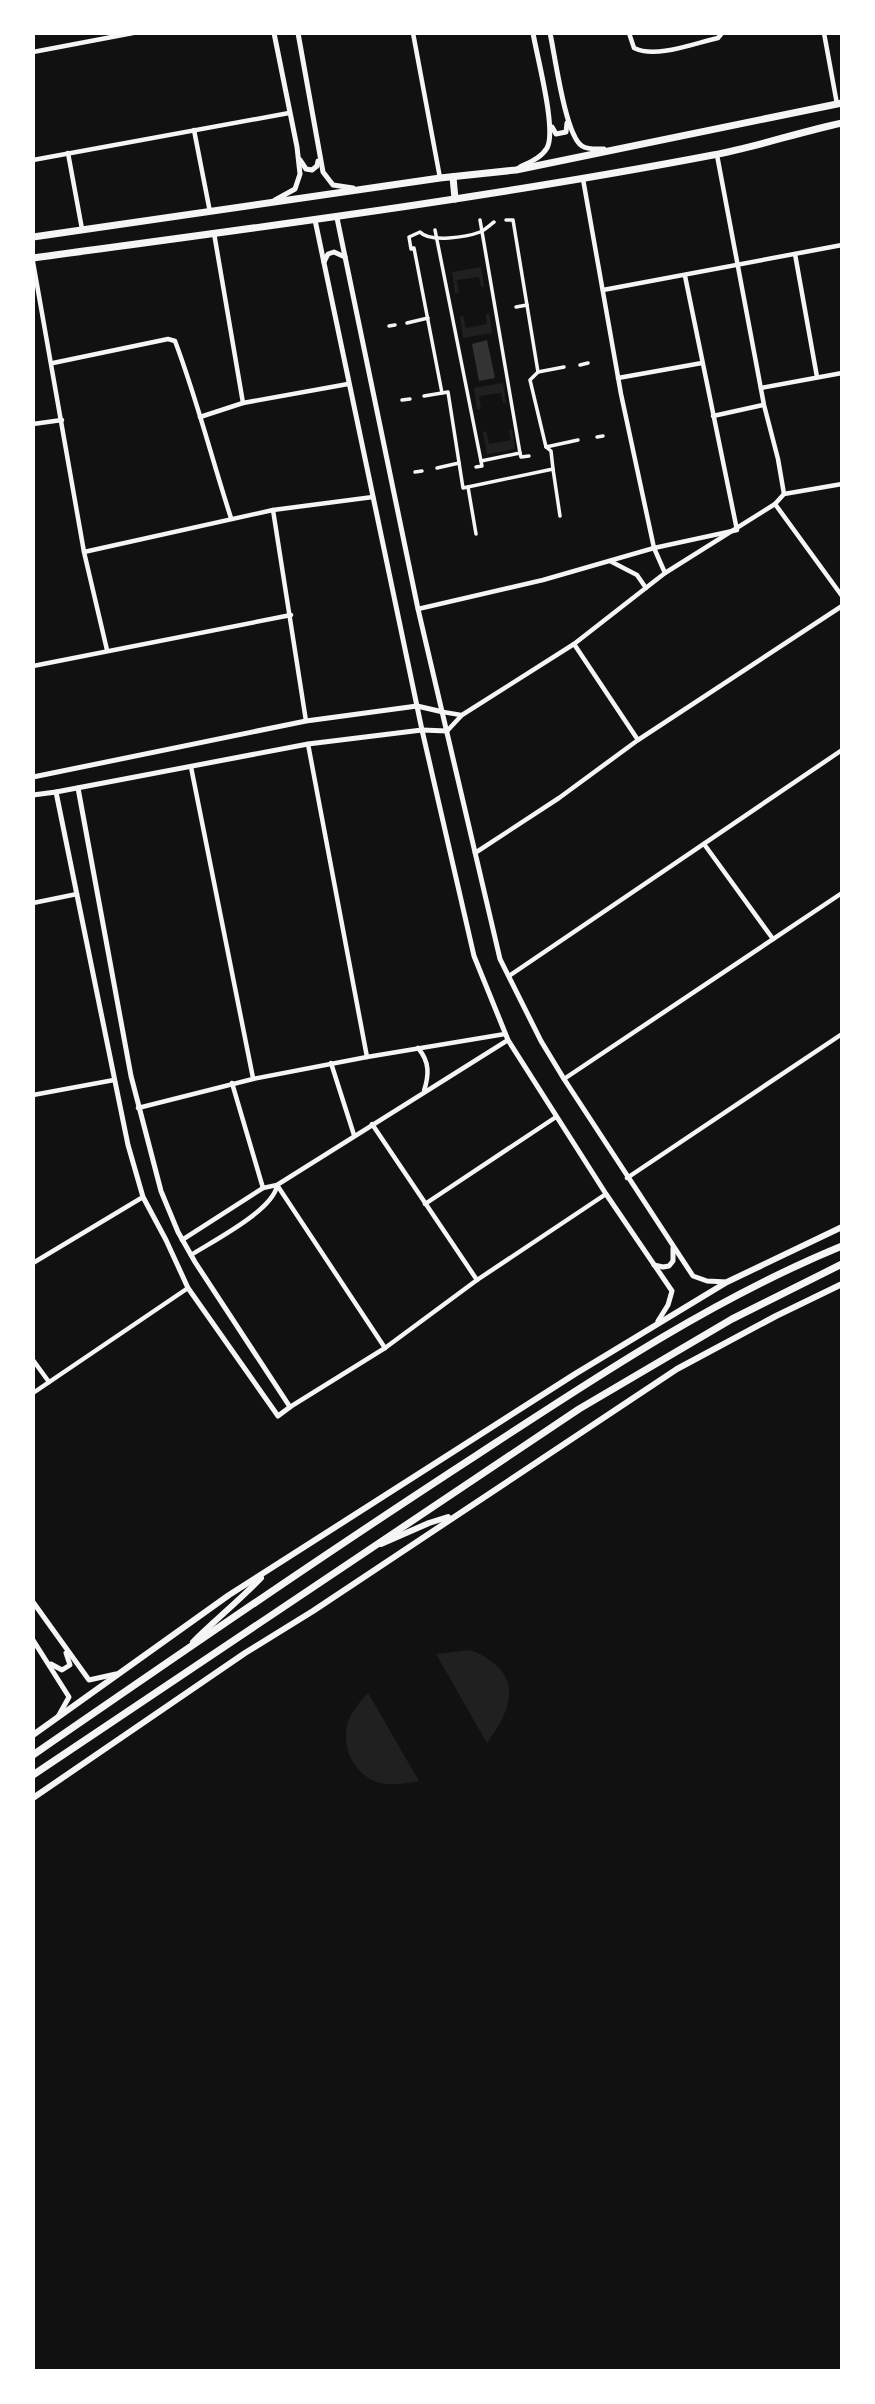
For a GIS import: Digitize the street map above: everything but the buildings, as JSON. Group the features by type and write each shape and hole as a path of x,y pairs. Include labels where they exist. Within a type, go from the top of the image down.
{"main road":[{"path":"33,237 439,178 516,170 839,103"},
{"path":"33,260 337,218 583,179 717,154 842,123"},
{"path":"453,177 455,199"},
{"path":"33,1735 229,1595 659,1321 727,1282 842,1227"},
{"path":"33,1755 345,1541 626,1358 806,1261 842,1246"},
{"path":"33,1775 579,1409 732,1319 842,1264"},
{"path":"33,1798 246,1653 677,1369 842,1284"},
{"path":"366,1550 429,1523 454,1516"},
{"path":"185,1650 270,1569"}],"street":[{"path":"33,52 134,33"},
{"path":"274,33 289,113 301,162 306,169 312,170 317,166 317,142"},
{"path":"298,33 323,172 333,185 370,190"},
{"path":"414,33 439,178"},
{"path":"516,170 537,159 547,149 550,141 548,114 533,33"},
{"path":"551,33 571,130 581,146 590,149 621,149"},
{"path":"629,33 634,48 642,52 659,52 719,38 722,33"},
{"path":"824,33 839,103"},
{"path":"548,114 553,130 562,135 567,128 565,106"},
{"path":"33,160 289,113"},
{"path":"194,130 210,212"},
{"path":"273,202 295,189 299,182 297,147"},
{"path":"68,153 82,229"},
{"path":"717,154 764,405 784,494"},
{"path":"583,179 618,378 654,548 665,573"},
{"path":"337,218 418,609 500,959 541,1041 564,1079 693,1276 707,1281 727,1282"},
{"path":"315,219 422,730 474,956 506,1037 606,1195 672,1291 659,1321"},
{"path":"480,220 498,311 520,453 521,457 529,456"},
{"path":"506,220 513,220 538,372"},
{"path":"442,393 421,274 409,237 420,232 424,236 437,239 482,231 495,222"},
{"path":"435,230 465,394 482,466 476,467"},
{"path":"214,233 243,403"},
{"path":"603,290 842,245"},
{"path":"324,264 325,258 334,251 345,257"},
{"path":"795,254 817,377"},
{"path":"33,260 84,552 107,650"},
{"path":"437,271 443,270"},
{"path":"685,276 737,530"},
{"path":"516,307 527,305"},
{"path":"407,323 430,322"},
{"path":"53,363 168,339 175,341 191,384 231,519"},
{"path":"580,365 588,363"},
{"path":"618,378 702,363"},
{"path":"560,516 551,451 546,447 530,380 538,372 564,367"},
{"path":"761,388 842,373"},
{"path":"508,384 515,383"},
{"path":"200,417 243,403 348,384"},
{"path":"424,396 448,392 463,488 553,469"},
{"path":"402,400 410,398"},
{"path":"713,416 764,405"},
{"path":"33,424 62,419"},
{"path":"597,437 603,436"},
{"path":"546,447 578,440"},
{"path":"543,453 551,451"},
{"path":"481,461 520,453"},
{"path":"437,468 459,463"},
{"path":"415,472 422,471"},
{"path":"447,732 462,715 574,644 665,573 737,530 775,504 784,494 842,484"},
{"path":"468,487 476,534"},
{"path":"84,552 273,510 373,496"},
{"path":"775,504 842,596"},
{"path":"273,510 306,721"},
{"path":"418,609 544,580 654,548 737,530"},
{"path":"610,560 637,575 646,588"},
{"path":"475,854 559,798 638,740 842,606"},
{"path":"33,666 291,615"},
{"path":"574,644 638,740"},
{"path":"33,777 306,721 417,706 462,715"},
{"path":"33,795 308,744 422,730 447,732"},
{"path":"308,744 367,1057"},
{"path":"509,976 842,750"},
{"path":"191,767 253,1079"},
{"path":"78,788 138,1108 161,1191 182,1240 290,1408"},
{"path":"57,792 114,1080 143,1197 188,1288 278,1416 385,1348 477,1280 606,1195"},
{"path":"704,845 773,939"},
{"path":"564,1079 842,893"},
{"path":"33,903 77,894"},
{"path":"627,1178 842,1034"},
{"path":"138,1108 232,1083 331,1063 506,1037"},
{"path":"182,1240 263,1188 277,1185 506,1037"},
{"path":"418,1048 425,1057 429,1077 423,1092"},
{"path":"331,1063 354,1135"},
{"path":"33,1095 114,1080"},
{"path":"232,1083 263,1188"},
{"path":"425,1204 556,1117"},
{"path":"372,1124 477,1280"},
{"path":"191,1255 266,1206 276,1193 277,1185"},
{"path":"277,1185 385,1348"},
{"path":"33,1264 143,1197"},
{"path":"654,1265 669,1266 673,1261 673,1246"},
{"path":"172,1252 187,1248"},
{"path":"33,1393 188,1288"},
{"path":"33,1360 49,1382"},
{"path":"33,1602 89,1679 122,1672"},
{"path":"33,1640 69,1697 57,1719"},
{"path":"48,1663 62,1670 70,1665 65,1648"}],"shaded area":[{"path":"481,267 484,287 481,287 479,277 457,280 459,293 455,293 452,272"},
{"path":"489,313 492,333 463,338 460,316 463,316 466,328 487,324 486,314"},
{"path":"487,340 495,378 479,381 472,344"},
{"path":"503,383 506,403 503,403 501,393 479,396 481,409 477,409 474,388"},
{"path":"509,429 512,429 515,449 487,454 483,432 486,431 489,444 511,440"},
{"path":"471,1650 499,1668 509,1690 504,1715 487,1743 436,1654"},
{"path":"368,1693 419,1781 385,1784 367,1777 354,1763 347,1745 347,1725 353,1712"}]}
